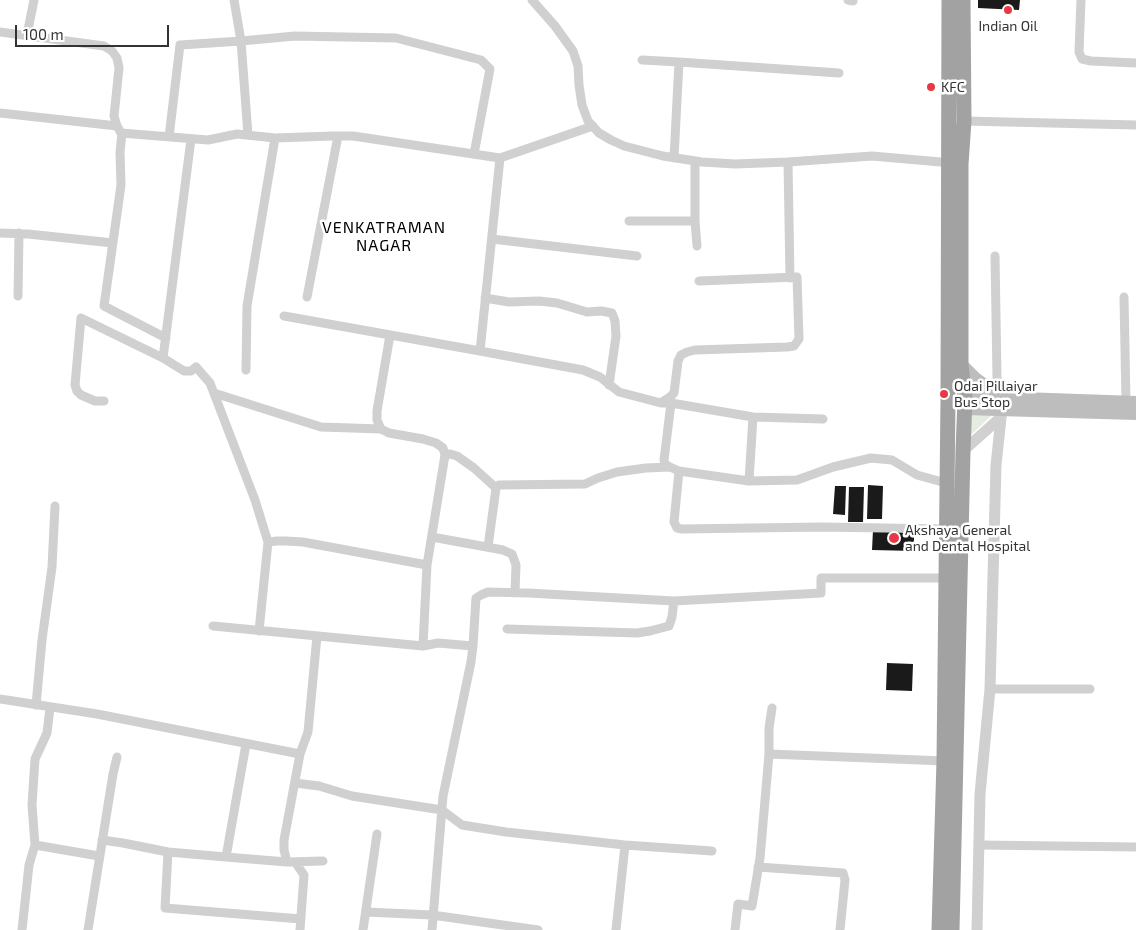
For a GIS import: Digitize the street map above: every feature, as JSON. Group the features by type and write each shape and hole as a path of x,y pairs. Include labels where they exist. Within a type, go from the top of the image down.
{"highway":[{"path":"949,0 961,365 965,401 952,930"},
{"path":"939,930 944,761 948,398 955,163 964,121 963,0"},
{"path":"948,398 965,401"}],"main road":[{"path":"961,365 1001,409"},
{"path":"965,401 1001,409 1133,406"}],"street":[{"path":"26,35 34,0"},
{"path":"234,0 241,41 248,135"},
{"path":"532,0 555,26 573,51 578,66 582,105 588,121 599,132 624,146 674,158 735,164 872,156 955,163"},
{"path":"1081,0 1079,52 1082,59 1136,63"},
{"path":"0,32 104,46 112,51 117,58 119,68 114,116 120,129 121,185 104,306 166,338"},
{"path":"169,137 180,45 295,36 396,38 481,60 490,69 474,154"},
{"path":"642,60 839,73"},
{"path":"674,158 679,62"},
{"path":"0,113 191,139 208,140 237,134 275,138 290,136 353,136 500,158 593,126"},
{"path":"964,121 1136,125"},
{"path":"306,297 338,136"},
{"path":"246,370 247,306 275,138"},
{"path":"163,358 191,139"},
{"path":"480,351 500,158"},
{"path":"695,161 697,246"},
{"path":"788,162 790,278"},
{"path":"629,221 695,221"},
{"path":"0,232 113,243"},
{"path":"18,296 19,233"},
{"path":"492,239 637,256"},
{"path":"977,930 980,794 990,689 996,465 1001,409 997,377 995,256"},
{"path":"670,468 665,464 664,460 666,403 674,392 678,361 681,355 695,350 787,347 794,346 799,339 797,277 698,281"},
{"path":"1124,297 1133,406"},
{"path":"485,298 509,302 539,301 557,303 588,312 601,311 612,313 615,321 616,336 609,384"},
{"path":"284,316 584,370 600,377 619,392 666,403 753,417 823,419"},
{"path":"104,401 95,401 81,395 77,391 75,384 81,318 163,358 184,371 191,371 196,367 210,383 252,491 268,542 259,630"},
{"path":"382,429 377,420 376,411 390,335"},
{"path":"214,393 321,428 382,429 389,433 423,439 444,448 445,455 427,565 423,646"},
{"path":"963,451 1001,409"},
{"path":"749,481 753,417"},
{"path":"445,455 457,456 474,468 496,488"},
{"path":"488,547 496,488 499,485 585,484 617,472 646,468 670,468 749,481 797,480 833,467 871,458 892,460 918,475 946,483"},
{"path":"679,470 674,522 677,528 682,530 822,527 946,529"},
{"path":"36,706 42,640 52,567 56,506"},
{"path":"432,537 503,550 512,554 516,565 515,593"},
{"path":"268,542 277,540 303,542 427,565"},
{"path":"432,930 442,810 473,646 476,598 488,592 674,601 821,593 821,578 945,578"},
{"path":"507,629 636,633 650,631 669,626 674,601"},
{"path":"213,626 423,646 438,643 473,646"},
{"path":"300,930 304,875 291,862 284,850 284,840 300,754 308,732 317,636"},
{"path":"990,689 1090,689"},
{"path":"0,699 96,714 300,754"},
{"path":"22,930 29,865 34,845 32,806 35,759 47,733 50,708"},
{"path":"735,930 738,904 752,906 760,858 768,754 768,728 772,708"},
{"path":"226,857 246,744"},
{"path":"768,754 944,761"},
{"path":"88,930 112,774 117,757"},
{"path":"295,783 319,786 352,796 442,810 462,825 506,832 625,845 712,851"},
{"path":"363,930 377,834"},
{"path":"102,840 168,852 291,862 323,861"},
{"path":"34,845 99,856"},
{"path":"616,930 625,845"},
{"path":"979,845 1136,847"},
{"path":"168,852 165,908 301,919"},
{"path":"758,867 844,873 840,930"},
{"path":"366,912 432,915 538,930"}],"shaded area":[{"path":"972,412 993,414 970,436"}],"building":[{"path":"978,0 1020,0 1019,10 978,8"},
{"path":"868,485 883,486 882,519 867,519"},
{"path":"835,486 846,486 845,515 833,514"},
{"path":"849,487 864,487 863,522 848,522"},
{"path":"873,530 914,531 914,551 872,550"},
{"path":"887,663 913,664 912,691 886,690"}],"place":[{"name":"Indian Oil","path":"1008,10"},
{"name":"KFC","path":"931,87"},
{"name":"Odai Pillaiyar Bus Stop","path":"944,394"},
{"name":"Akshaya General and Dental Hospital","path":"894,538"}],"district":[{"name":"VENKATRAMAN NAGAR","path":"384,237"}]}
